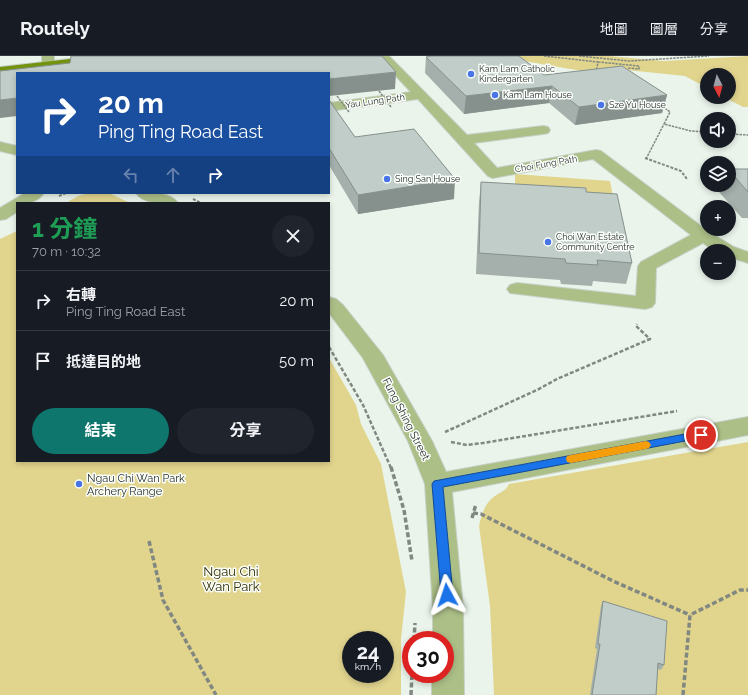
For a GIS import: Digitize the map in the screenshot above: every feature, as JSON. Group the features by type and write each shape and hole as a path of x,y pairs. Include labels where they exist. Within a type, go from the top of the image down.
{"main road":[{"path":"0,71 48,60 119,57"}],"street":[{"name":"Choi Fung Path","path":"383,56 464,140 493,173 596,154 700,234"},
{"path":"119,57 136,58"},
{"name":"Yau Lung Path","path":"330,107 420,95"},
{"path":"464,140 543,130"},
{"path":"0,146 16,151"},
{"path":"22,202 34,194"},
{"path":"147,194 167,202"},
{"path":"0,215 16,206"},
{"name":"Choi Fung Path","path":"703,236 717,244"},
{"path":"517,289 645,303 648,266 703,236"},
{"name":"Choi Fung Path","path":"736,254 748,258"},
{"name":"Fung Shing Street","path":"330,304 336,309 372,355 420,441 438,484 448,608 448,695"},
{"path":"438,484 748,426"}],"path":[{"path":"544,56 639,66 639,69 628,68"},
{"path":"579,56 629,61 709,56"},
{"path":"596,75 598,62"},
{"path":"379,91 392,107"},
{"path":"337,96 349,112"},
{"path":"658,104 670,112 645,159 681,171 687,179"},
{"path":"664,124 691,131 700,132"},
{"path":"736,134 748,135"},
{"path":"444,433 537,390 557,379 650,339 636,326 645,303"},
{"path":"330,348 347,374 385,452 404,511 412,563"},
{"path":"468,445 678,411"},
{"path":"473,513 481,514 613,581 690,615"},
{"path":"149,541 163,600 216,695"},
{"path":"690,615 740,590 748,590"},
{"path":"683,695 690,615"},
{"path":"414,631 415,616"},
{"path":"411,695 412,683"}],"green space":[{"path":"495,56 609,56 664,61 748,56 748,107 743,107 736,103 736,68 700,68 700,84 685,76 627,70 622,78"},
{"path":"515,174 610,181 615,207 515,200"},
{"path":"85,194 111,194 128,202 68,202"},
{"name":"Ngau Chi Wan Park","path":"16,231 16,462 330,462 330,360 356,405 361,424 381,464 406,592 401,639 401,695 0,695 0,239"},
{"path":"748,442 748,695 494,695 490,606 479,526 484,510 492,499 505,490 509,484"}],"building":[{"path":"71,56 382,56 396,72 330,79 330,72 16,72 16,98 0,100 0,71 70,63"},
{"path":"519,56 544,75 622,66 667,95 579,107 552,86 466,96 426,57"},
{"path":"330,101 355,137 414,129 455,179 358,195 330,150"},
{"path":"736,169 748,169 748,192 736,178"},
{"path":"481,182 586,188 586,192 617,194 632,263 597,260 598,265 566,263 565,259 479,253"},
{"path":"603,601 667,621 664,665 658,663 656,695 592,695 600,644 598,644"}],"slow traffic":[{"path":"571,459 646,445"}],"place":[{"name":"Kam Lam Catholic Kindergarten","path":"471,74"},
{"name":"Kam Lam House","path":"495,95"},
{"name":"Sze Yu House","path":"601,105"},
{"name":"Sing San House","path":"387,179"},
{"name":"Choi Wan Estate Community Centre","path":"548,242"},
{"name":"Ngau Chi Wan Park Archery Range","path":"79,484"}],"route":[{"path":"447,595 438,484 701,435"}]}
